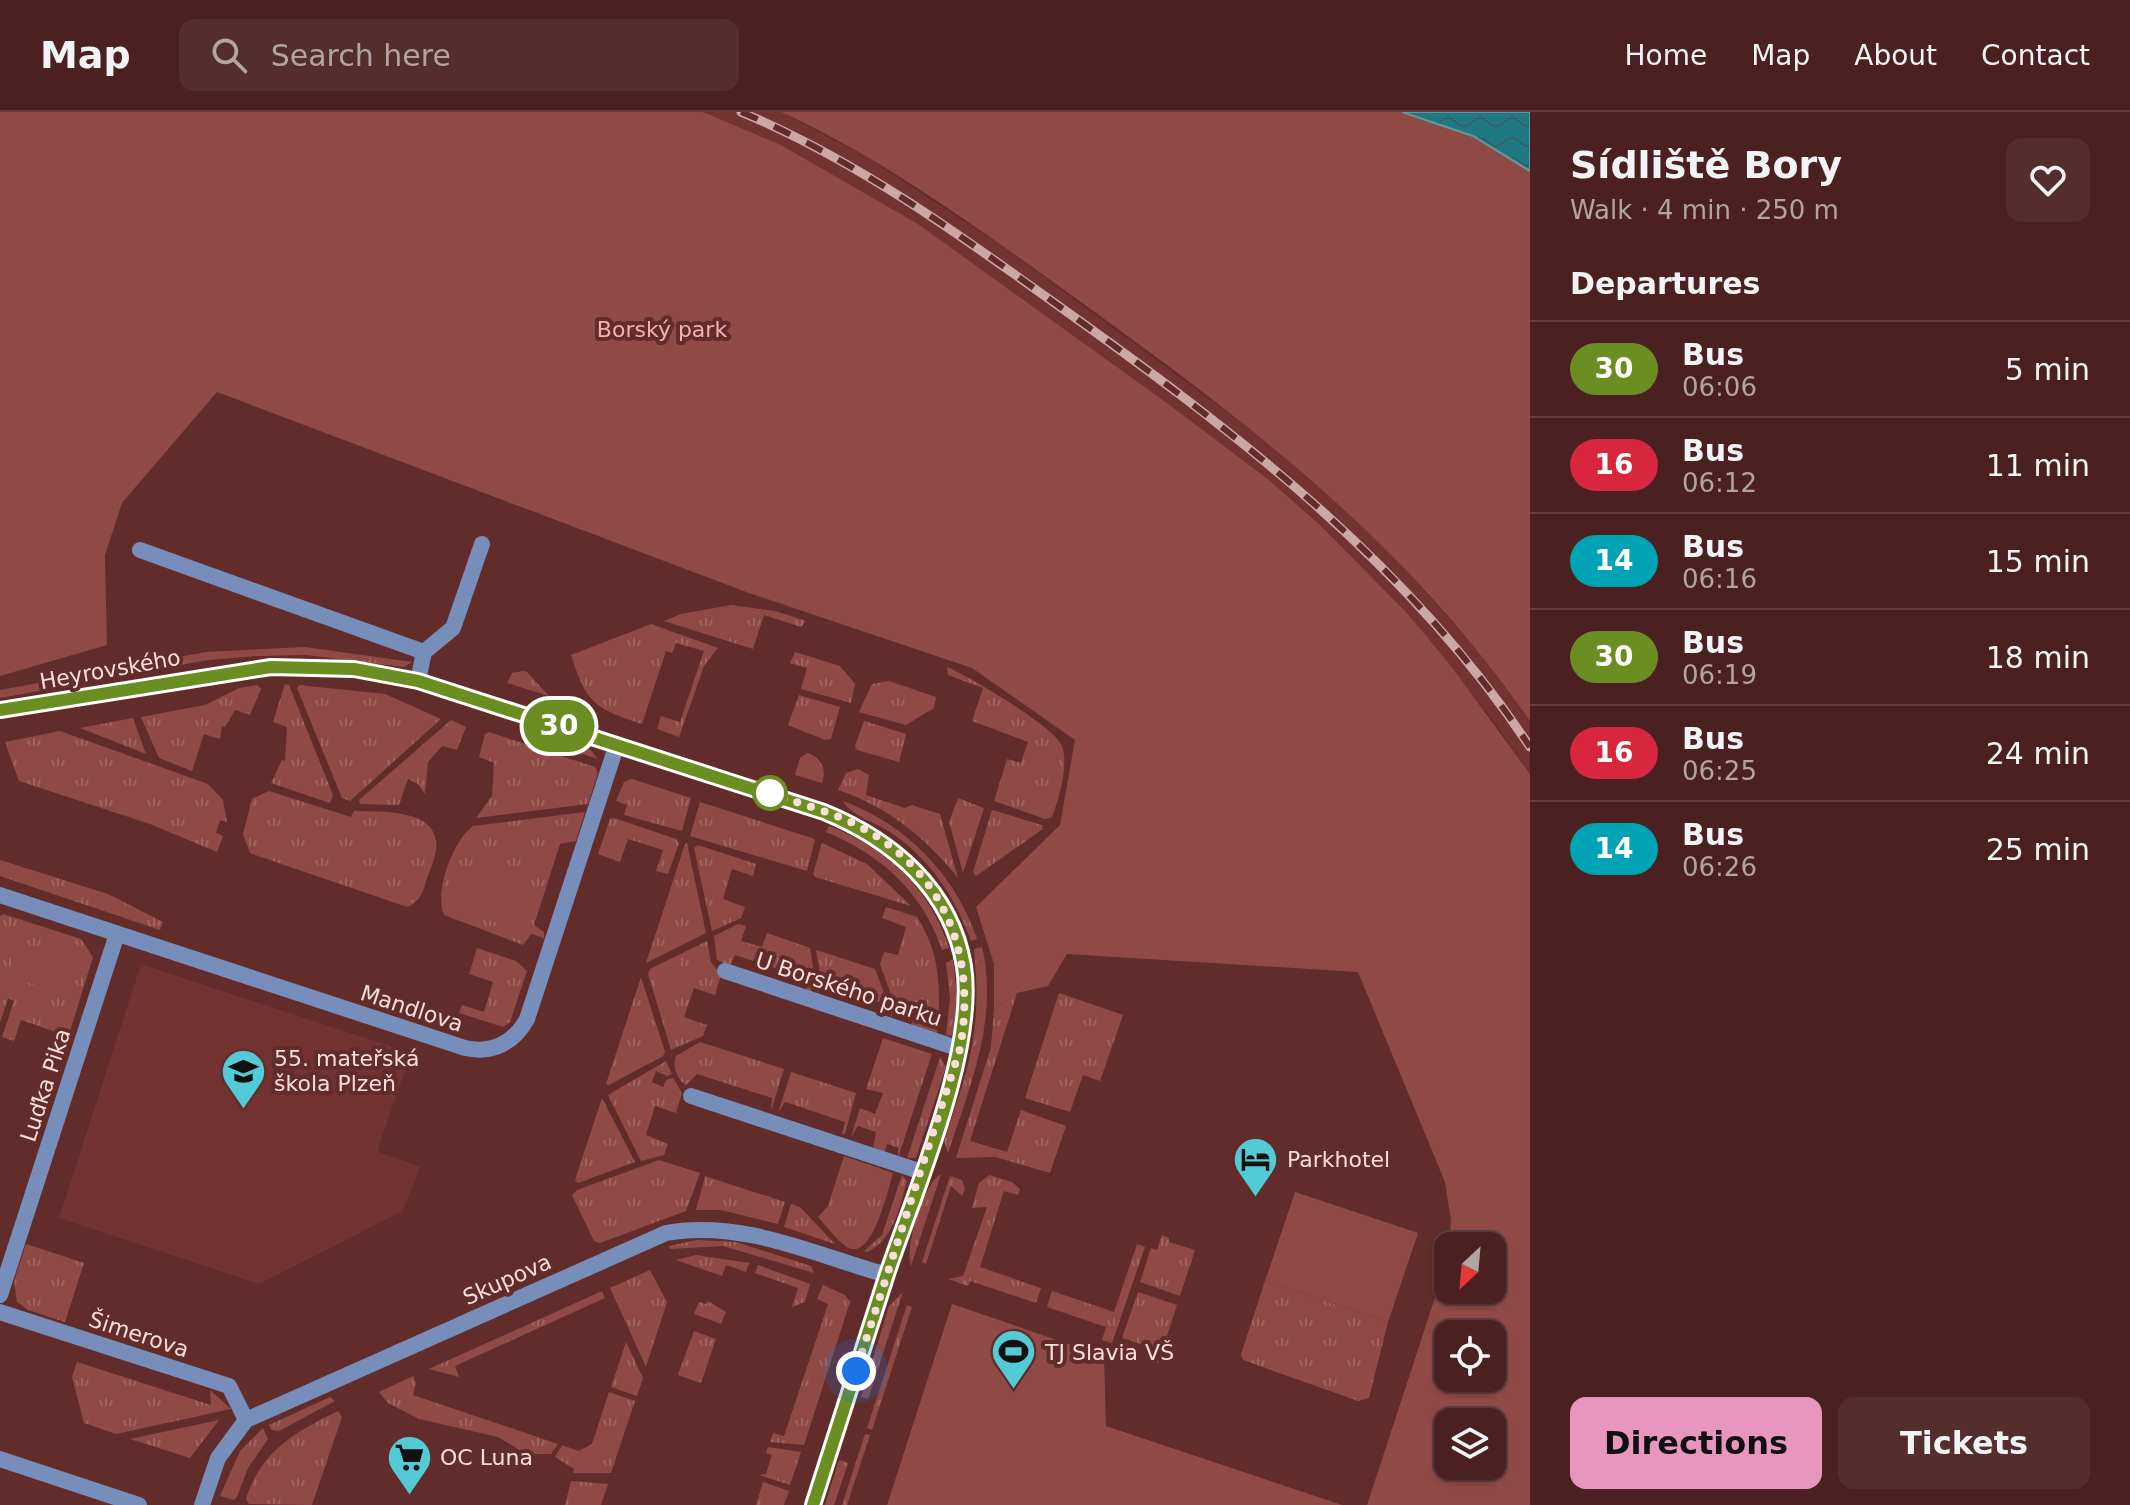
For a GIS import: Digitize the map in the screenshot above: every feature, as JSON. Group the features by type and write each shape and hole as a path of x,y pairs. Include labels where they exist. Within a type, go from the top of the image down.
{"street":[{"path":"418,681 424,652 453,628 482,544"},
{"path":"140,550 424,652"},
{"name":"Heyrovského","path":"0,710 271,667 354,669 418,681 824,812"},
{"name":"Mandlova","path":"0,895 465,1048 496,1048 515,1037 529,1015 617,744"},
{"name":"U Borského parku","path":"813,1505 922,1172 960,1049 966,1016 963,965 952,926 935,895 916,870 888,845 857,825 824,812"},
{"name":"Luďka Pika","path":"0,1295 117,934"},
{"name":"U Borského parku","path":"725,971 960,1049"},
{"path":"691,1096 922,1172"},
{"name":"Skupova","path":"202,1505 218,1458 246,1420 666,1233 692,1228 736,1231 887,1275"},
{"name":"Šimerova","path":"0,1312 229,1386 246,1420"},
{"path":"0,1459 139,1505"}],"shaded area":[{"path":"703,112 781,112 868,158 1002,246 1288,457 1387,549 1475,647 1530,721 1530,774 1494,722 1407,613 1320,525 1269,480 918,224 781,145"},
{"name":"55. mateřská škola Plzeň","path":"141,964 411,1053 377,1151 420,1167 403,1211 259,1284 59,1218"}],"green space":[{"name":"Borský park","path":"0,112 703,112 781,145 918,224 1167,403 1269,480 1320,525 1407,613 1451,666 1530,774 1530,1505 1367,1505 1434,1301 1434,1304 1506,1304 1506,1232 1450,1232 1445,1182 1358,972 1067,954 1048,986 1017,993 994,1010 994,964 976,907 1060,825 1075,740 972,668 749,593 217,392 122,503 105,555 107,645 0,676"},
{"path":"781,112 1402,112 1473,136 1523,164 1530,171 1530,721 1429,594 1374,538 1259,436 1133,340 964,219 893,172"},
{"path":"731,605 775,611 806,621 801,627 764,615 753,649 664,621 681,614"},
{"path":"651,624 718,648 704,666 679,737 657,729 661,716 680,722 704,651 676,643 672,653 666,651 642,724 594,702 582,684 571,655"},
{"path":"305,647 412,662 404,667 306,655 208,660 0,698 0,690 206,652"},
{"path":"795,652 840,666 855,684 851,703 801,689 807,668 790,663"},
{"path":"947,667 990,690 1026,714 1061,744 1064,770 1052,817 1045,819 994,801 1007,759 1021,763 1028,742 972,721 983,688 948,675"},
{"path":"523,671 549,696 507,683 512,673"},
{"path":"889,681 936,697 934,708 906,725 859,712 872,684"},
{"path":"285,684 289,685 333,795 330,803 271,783 282,760 285,761 287,727 273,722"},
{"path":"257,685 261,689 250,715 235,710 225,727 222,726 220,739 204,734 192,771 159,758 141,717 205,705 239,688"},
{"path":"299,685 385,694 441,719 350,801 342,798 297,688"},
{"path":"799,695 840,707 831,739 825,740 788,725"},
{"path":"133,718 146,754 80,728"},
{"path":"451,720 466,727 457,750 442,746 428,762 425,794 418,784 408,779 399,805 360,804 359,800"},
{"path":"864,721 906,734 899,762 857,750 855,746"},
{"path":"60,731 208,784 223,800 227,822 220,820 216,833 223,836 217,852 150,824 19,781 5,742"},
{"path":"489,732 595,767 598,773 588,804 476,818 492,796 494,763 479,757 485,734"},
{"path":"543,733 589,748 598,759 537,739"},
{"path":"807,753 822,764 822,783 795,775 800,758"},
{"path":"858,769 869,775 866,795 905,808 912,805 940,814 958,878 919,837 889,814 838,790 846,773"},
{"path":"632,779 691,798 682,831 624,815 627,805 616,801 624,782"},
{"path":"269,791 351,817 354,811 389,812 415,817 425,823 432,830 436,850 418,899 407,907 250,853 243,834 252,799"},
{"path":"958,798 984,808 963,873 949,822"},
{"path":"843,801 888,824 926,855 956,893 977,939 971,941 949,894 929,866 904,842 852,811"},
{"path":"700,802 815,839 807,871 690,836"},
{"path":"992,810 1042,825 1043,829 976,876 973,872"},
{"path":"585,812 576,841 560,844 534,925 544,932 544,938 531,934 523,945 444,915 442,893 447,867 452,854 473,826"},
{"path":"610,819 676,839 679,843 668,874 656,871 663,850 628,839 620,862 598,854"},
{"path":"829,826 869,846 903,873 930,907 949,948 942,950 923,910 898,878 865,852 826,832"},
{"path":"822,843 867,864 911,906 815,877 813,874"},
{"path":"685,844 706,933 646,963"},
{"path":"698,845 756,864 753,876 732,869 723,899 745,907 741,918 712,931 694,848"},
{"path":"0,860 108,894 163,922 160,930 0,876"},
{"path":"460,866 532,890 518,930 447,906"},
{"path":"886,907 917,917 931,946 939,991 937,1038 911,1026 914,1013 896,1008 890,1019 894,1003 880,964 884,952 898,955 906,927 882,918"},
{"path":"3,914 81,939 93,957 62,1057 50,1053 56,1032 21,1020 14,1041 2,1037 14,1001 8,998 0,1023 0,916"},
{"path":"738,924 746,926 741,941 762,947 767,933 810,948 815,979 811,991 805,991 809,979 735,955 730,966 717,960 714,936"},
{"path":"707,941 711,962 721,975 715,995 694,988 684,1017 707,1025 703,1036 671,1050 648,974 650,969"},
{"path":"20,943 78,963 67,996 9,976"},
{"path":"982,947 986,973 985,1026 973,1077 948,1153 944,1141 967,1068 975,1025 974,949"},
{"path":"477,948 516,961 527,971 510,1022 503,1027 459,1013 462,1005 484,1012 493,982 469,974"},
{"path":"816,950 875,969 888,1003 885,1015 879,1015 882,1003 824,984 817,995 821,980"},
{"path":"680,956 682,961 667,1000 661,1001 653,971"},
{"path":"953,959 957,997 954,1036 946,1035 950,998 946,963"},
{"path":"641,977 665,1052 663,1056 609,1085 606,1084"},
{"path":"1017,993 970,1141 1007,1152 1021,1110 1066,1126 1050,1173 995,1157 956,1158 991,1047 994,1010"},
{"path":"1059,993 1123,1015 1100,1081 1083,1075 1070,1112 1025,1098"},
{"path":"883,1038 932,1054 898,1158 898,1148 887,1144 884,1154 873,1148 876,1132 858,1126 851,1137 860,1108 875,1114 883,1093 866,1089"},
{"path":"700,1042 784,1069 771,1111 772,1098 697,1074 686,1085 683,1083 675,1068 676,1056"},
{"path":"940,1057 946,1067 916,1158 907,1158"},
{"path":"666,1061 672,1074 667,1076 656,1071 652,1082 663,1087 666,1080 673,1078 682,1093 676,1113 655,1106 646,1135 668,1144 664,1155 641,1161 608,1095"},
{"path":"791,1072 856,1093 845,1134 842,1134 845,1122 785,1102 778,1113"},
{"path":"602,1098 635,1162 578,1183 575,1180"},
{"path":"844,1156 893,1173 878,1221 858,1249 845,1246 818,1217 828,1206"},
{"path":"659,1160 700,1173 686,1211 600,1243 594,1241 572,1195 577,1190"},
{"path":"941,1174 911,1266 910,1245 917,1216 928,1189"},
{"path":"902,1175 907,1181 894,1222 884,1240 864,1251 882,1235"},
{"path":"989,1175 1012,1182 1020,1189 1018,1195 1004,1191 980,1267 1041,1288 1036,1303 970,1281 968,1286 948,1279 963,1276 987,1207 972,1208 979,1183"},
{"path":"705,1176 785,1202 778,1224 721,1210 696,1210"},
{"path":"950,1176 962,1180 965,1189 962,1196 951,1186 926,1264 922,1262"},
{"path":"1295,1192 1418,1233 1388,1322 1265,1281"},
{"path":"791,1204 800,1207 835,1244 784,1227"},
{"path":"1162,1235 1169,1238 1169,1242 1195,1250 1180,1296 1140,1282 1151,1248 1157,1250"},
{"path":"697,1240 736,1242 811,1266 814,1273 723,1246 670,1249 669,1246"},
{"path":"26,1244 84,1263 65,1322 28,1310 17,1302 14,1281"},
{"path":"1137,1244 1145,1247 1112,1343 1102,1340 1106,1327 1047,1307 1052,1291 1114,1312"},
{"path":"696,1255 749,1263 746,1272 726,1265 722,1276 676,1260"},
{"path":"758,1265 810,1284 805,1302 792,1307 798,1288 755,1273"},
{"path":"650,1270 667,1302 646,1367 610,1288"},
{"path":"1265,1281 1388,1322 1369,1398 1358,1401 1243,1360 1241,1354"},
{"path":"823,1285 845,1295 850,1302 804,1445 770,1442 773,1433 784,1436 828,1304 817,1299"},
{"path":"602,1291 605,1298 455,1366 459,1377 429,1369"},
{"path":"903,1292 868,1399 861,1397 889,1306"},
{"path":"1138,1292 1177,1305 1158,1363 1147,1359 1150,1347 1122,1338"},
{"path":"708,1301 726,1312 721,1324 694,1314 699,1302 706,1304"},
{"name":"TJ Slavia VŠ","path":"952,1304 1104,1356 1106,1426 1342,1505 887,1505"},
{"path":"907,1305 912,1307 872,1430 867,1428"},
{"path":"694,1331 716,1339 701,1383 678,1375"},
{"path":"626,1342 643,1378 637,1396 611,1387"},
{"path":"77,1362 211,1405 210,1390 231,1409 116,1434 84,1423 72,1377"},
{"path":"413,1376 416,1383 413,1395 558,1444 551,1454 526,1454 498,1437 419,1419 388,1403 379,1392"},
{"path":"609,1392 635,1401 611,1473 573,1473 574,1469 555,1457 562,1445 579,1451 592,1444"},
{"path":"330,1397 335,1401 279,1431 271,1430 269,1425"},
{"path":"338,1411 342,1417 312,1505 249,1504 246,1499 252,1482 270,1456 294,1435"},
{"path":"219,1420 190,1458 130,1439"},
{"path":"263,1428 268,1439 248,1468 237,1497 234,1500 220,1496 240,1451"},
{"path":"865,1434 870,1435 847,1505 842,1505"},
{"path":"768,1447 801,1452 790,1485 759,1475 766,1474 772,1455 766,1453"},
{"path":"839,1460 848,1463 834,1505 825,1505"},
{"path":"571,1481 608,1484 601,1505 565,1505"},
{"path":"763,1482 789,1491 784,1505 756,1505"}],"water":[{"path":"1402,112 1530,112 1530,171 1473,136"}],"railway":[{"path":"741,112 825,152 943,224 1122,352 1252,451 1373,559 1430,618 1482,680 1530,747"}],"bus line":[{"name":"30","path":"0,710 271,667 354,669 418,681 824,812 857,825 888,845 916,870 935,895 952,926 963,965 966,1016 960,1049 927,1158 813,1505"}],"place":[{"name":"55. mateřská škola Plzeň","path":"243,1110"},
{"name":"Parkhotel","path":"1256,1198"},
{"name":"TJ Slavia VŠ","path":"1014,1391"},
{"name":"OC Luna","path":"409,1496"}],"route":[{"path":"770,793 857,825 888,845 916,870 935,895 952,926 963,965 966,1016 960,1049 856,1371"}]}
